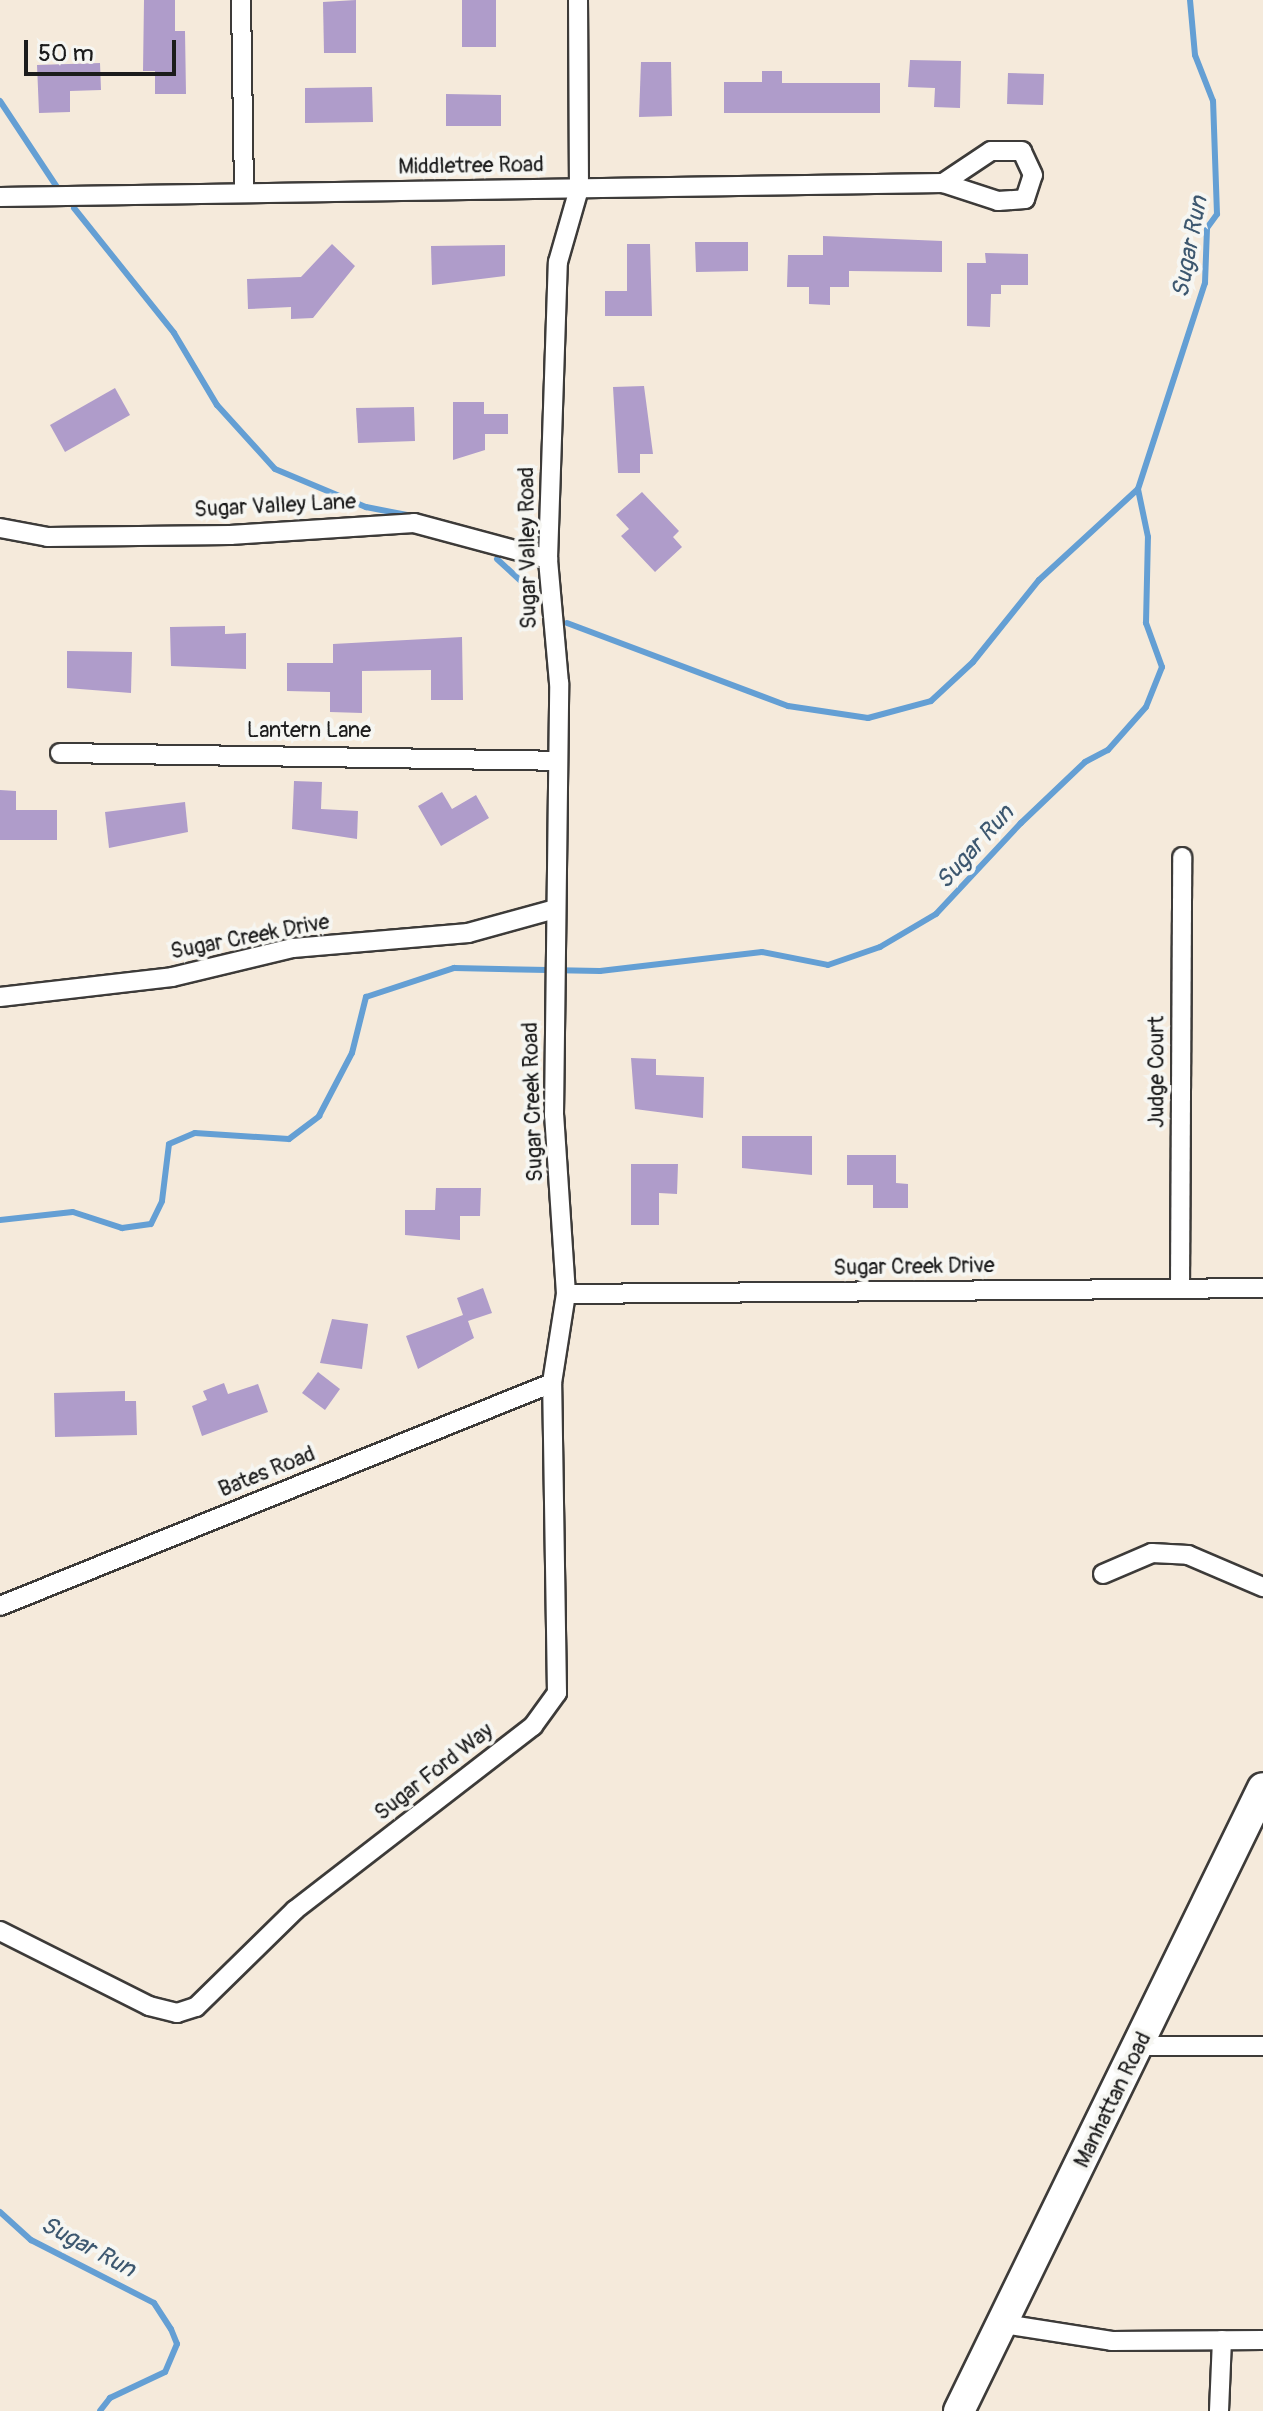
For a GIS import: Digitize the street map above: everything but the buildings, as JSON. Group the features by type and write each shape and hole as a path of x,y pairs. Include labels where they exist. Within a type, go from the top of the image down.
{"main road":[{"name":"Manhattan Road","path":"959,2411 1141,2046 1263,1788"}],"street":[{"path":"241,0 244,192"},
{"name":"Sugar Valley Road","path":"555,909 558,761 548,559 558,262 579,189 578,0"},
{"name":"Middletree Road","path":"0,197 943,183"},
{"name":"Sugar Valley Lane","path":"0,528 48,537 230,535 414,523 548,559"},
{"name":"Lantern Lane","path":"60,753 558,761"},
{"name":"Judge Court","path":"1180,1287 1182,857"},
{"name":"Sugar Creek Road","path":"555,909 555,1006 566,1294"},
{"name":"Sugar Creek Drive","path":"0,997 172,977 293,948 468,933 555,909"},
{"name":"Sugar Creek Drive","path":"566,1294 1263,1288"},
{"name":"Sugar Ford Way","path":"0,1931 149,2006 177,2013 196,2007 295,1910 533,1726 557,1693 560,1650 552,1383 566,1294"},
{"name":"Bates Road","path":"0,1606 552,1383"},
{"path":"1103,1574 1152,1553 1188,1555 1263,1587"},
{"path":"1141,2046 1263,2046"},
{"path":"1004,2324 1112,2341 1263,2340"},
{"path":"1219,2411 1222,2340"}],"waterway":[{"name":"Sugar Run","path":"0,1220 73,1212 122,1228 151,1224 162,1201 169,1144 195,1133 289,1139 319,1116 352,1053 366,997 454,968 600,971 762,952 828,965 880,947 936,914 1021,823 1085,762 1108,750 1146,707 1162,667 1146,623 1148,537 1138,489 1205,283 1207,228 1217,214 1213,101 1195,55 1190,0"},
{"path":"0,101 59,190"},
{"path":"74,208 174,333 217,405 275,469 366,507 412,516"},
{"path":"567,623 788,706 868,718 931,701 973,662 1039,580 1138,489"},
{"path":"497,559 535,594"},
{"name":"Sugar Run","path":"0,2212 31,2240 154,2303 171,2329 177,2344 165,2372 110,2398 100,2411"}]}
